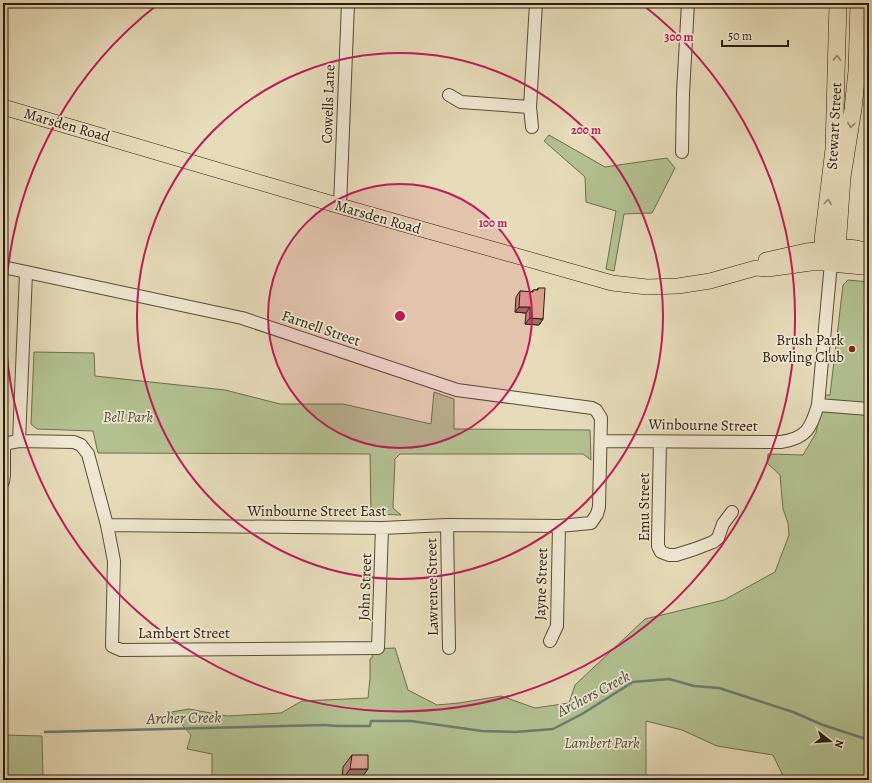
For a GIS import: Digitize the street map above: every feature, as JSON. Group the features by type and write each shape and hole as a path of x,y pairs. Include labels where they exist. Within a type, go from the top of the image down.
{"highway":[{"name":"Stewart Street","path":"831,254 824,240 834,149 838,3"},
{"name":"Stewart Street","path":"831,254 842,176 851,127 857,71 858,3"},
{"name":"Marsden Road","path":"831,254 865,251 869,254"},
{"name":"Marsden Road","path":"831,254 863,266 869,264"}],"main road":[{"name":"Marsden Road","path":"3,107 340,206 612,283 648,287 678,286 710,281 756,268 767,260 806,251 831,254"}],"street":[{"name":"Cowells Lane","path":"340,206 348,3"},
{"path":"532,127 530,107 536,3"},
{"path":"682,152 683,93 688,3"},
{"path":"449,96 460,102 530,107"},
{"path":"831,254 818,405 869,409"},
{"name":"Farnell Street","path":"3,267 242,318 457,390 592,408 596,410 601,418 601,441"},
{"path":"19,441 26,273"},
{"name":"Winbourne Street","path":"601,441 792,441 804,435 812,425 818,405"},
{"path":"3,482 3,444 19,441 74,442 81,445 88,454 106,525"},
{"name":"Winbourne Street East","path":"106,525 382,528 447,525 559,526 591,523 597,514 599,507 601,441"},
{"name":"Emu Street","path":"660,442 658,546 661,552 669,556 676,555 695,550 713,542 718,538 724,524 732,512"},
{"name":"Lambert Street","path":"106,525 114,561 112,646 122,650 378,648"},
{"name":"Lawrence Street","path":"447,525 449,648"},
{"name":"Jayne Street","path":"550,641 557,626 559,526"},
{"name":"John Street","path":"378,648 382,528"}],"green space":[{"path":"549,135 605,167 667,158 675,168 652,213 624,214 614,271 606,269 616,211 586,202 585,177 544,141"},
{"name":"Lambert Park","path":"848,280 869,282 869,780 785,780 773,755 717,746 682,730 646,721 646,780 200,780 212,777 212,754 187,749 191,735 171,712 189,709 227,716 281,713 302,701 368,698 370,659 372,658 373,649 395,648 408,690 437,705 501,696 535,708 569,703 575,685 645,619 724,600 775,572 789,535 788,523 783,509 780,475 767,463 768,454 803,455 816,433 824,395 830,395 843,285"},
{"name":"Bell Park","path":"34,352 94,353 95,376 225,390 280,404 343,404 431,424 434,392 454,399 454,429 590,430 591,460 583,454 400,454 395,459 393,508 401,515 371,514 370,454 98,453 93,431 37,429 31,424"},
{"path":"3,735 42,736 43,780 3,780"}],"building":[{"path":"538,288 545,288 543,319 530,318 530,307 519,307 520,291 533,292 533,290 538,290"},
{"path":"352,755 368,755 368,769 350,769"}],"waterway":[{"name":"Archers Creek","path":"45,732 324,725 370,726 371,721 411,721 482,731 515,732 553,729 582,714 633,682 669,679 694,686 719,688 793,712 823,725 869,740"}],"place":[{"name":"Brush Park Bowling Club","path":"852,349"}],"water label":[{"name":"Archer Creek","path":"184,717"}]}
